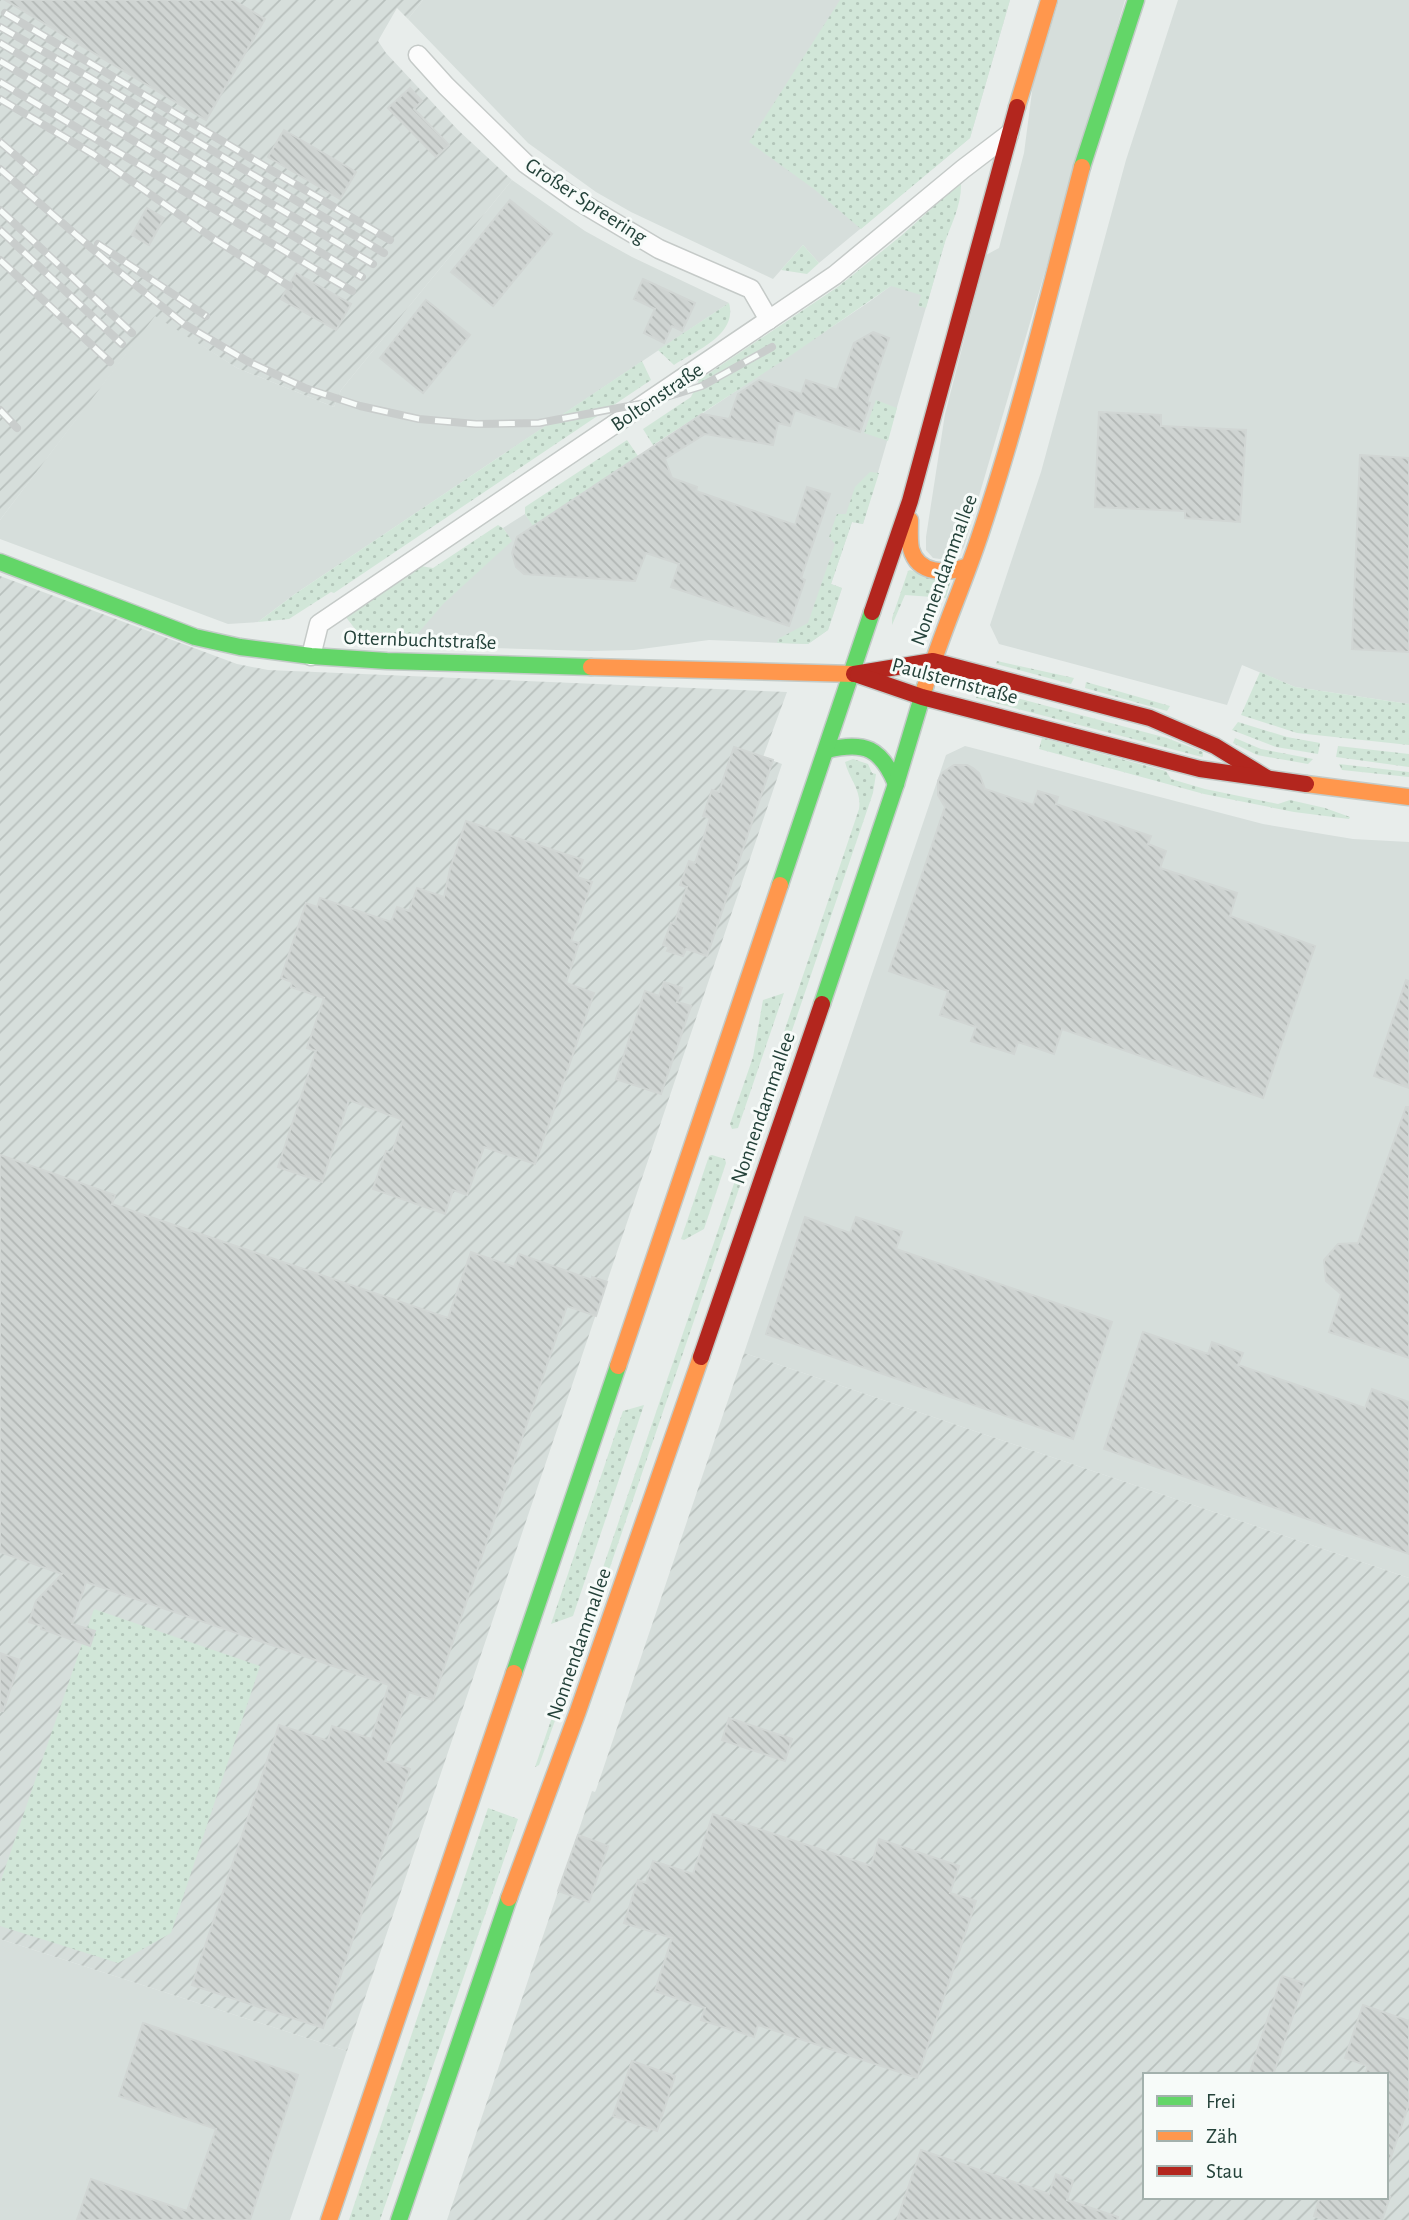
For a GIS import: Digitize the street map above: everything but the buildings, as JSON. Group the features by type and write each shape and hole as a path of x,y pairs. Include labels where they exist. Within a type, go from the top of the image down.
{"main road":[{"path":"329,2220 910,500 1009,134 1049,0"},
{"name":"Nonnendammallee","path":"399,2220 499,1923 582,1700 896,784 933,661 995,489 1086,155 1136,0"},
{"path":"910,500 909,536 914,558 926,568 941,572 956,571 968,566"},
{"name":"Otternbuchtstraße","path":"0,562 195,636 240,647 311,656 387,661 853,674"},
{"name":"Paulsternstraße","path":"853,674 933,661 1150,718 1215,746 1267,778"},
{"name":"Paulsternstraße","path":"853,674 922,697 1200,769 1409,797"},
{"path":"827,750 846,744 865,746 879,754 889,767 896,784"}],"street":[{"name":"Großer Spreering","path":"418,55 526,164 575,199 659,249 751,289 769,320"},
{"name":"Boltonstraße","path":"311,656 319,624 835,275 1009,134"}],"shaded area":[{"path":"0,0 423,0 408,19 397,8 378,41 458,130 512,180 341,390 334,407 237,368 155,316 0,520"},
{"path":"423,0 1010,0 970,138 819,263 803,245 773,279 631,212 596,192 528,143 408,19"},
{"path":"1059,0 1125,0 964,547 956,557 947,560 933,558 926,550 926,537 945,414 986,255 999,248 1024,153 1033,84"},
{"path":"1178,0 1409,0 1409,704 1295,687 1242,665 1227,705 999,644 990,625 1041,472 1126,160"},
{"path":"512,180 585,231 632,257 729,303 295,594 258,622 228,624 0,539 0,520 155,315 237,368 334,407 341,390"},
{"path":"945,242 863,524 852,522 831,584 842,588 828,630 808,644 709,640 634,650 590,651 358,644 511,540 503,528 525,514 534,526 869,302"},
{"path":"0,576 237,664 268,670 787,692 763,757 782,764 347,2051 0,1939"},
{"path":"965,746 1263,824 1353,839 1409,842 1409,1578 744,1353 946,755"},
{"path":"744,1353 1409,1578 1409,2220 447,2220 592,1791 595,1792"},
{"path":"0,1939 347,2051 290,2220 0,2220"}],"green space":[{"path":"840,0 1010,0 970,138 861,229 814,189 749,142"},
{"path":"961,182 958,207 926,308 918,306 921,295 891,286 653,445 643,429 691,397 699,380 839,286"},
{"path":"803,245 819,263 807,274 781,270"},
{"path":"729,303 727,324 713,341 703,348 674,365 658,350"},
{"path":"642,361 651,380 334,593 331,592 289,619 258,622 295,594"},
{"path":"876,400 897,408 888,441 864,433"},
{"path":"627,440 638,456 533,526 525,514 525,507"},
{"path":"870,472 879,473 863,524 852,522 831,584 842,588 828,630 808,644 777,643 778,639 808,623 835,544 829,537 837,514 846,514 855,487"},
{"path":"498,525 512,541 443,604 408,645 349,642 359,634 345,616 420,566 433,568"},
{"path":"910,570 950,583 946,598 905,595 892,625 892,618"},
{"path":"997,661 1074,678 1071,684 996,664"},
{"path":"1260,672 1295,687 1409,704 1409,745 1297,733 1241,715"},
{"path":"1086,682 1170,706 1167,711 1085,688"},
{"path":"979,688 1167,738 1203,752 1203,756 976,698"},
{"path":"1238,722 1287,737 1320,743 1318,754 1276,747 1232,730"},
{"path":"1042,738 1166,771 1171,779 1205,789 1278,804 1290,800 1350,817 1294,812 1204,794 1039,749"},
{"path":"1235,738 1261,749 1313,759 1308,764 1257,755 1233,743"},
{"path":"1338,746 1409,754 1409,767 1336,757"},
{"path":"853,759 868,764 872,773 876,774 873,793 756,1136 752,1136 750,1133 859,809 857,790 845,762"},
{"path":"1339,764 1409,772 1409,777 1342,770"},
{"path":"784,993 738,1128 732,1129 730,1124 753,1057 763,1000"},
{"path":"709,1156 725,1159 726,1163 704,1229 684,1240 681,1239"},
{"path":"740,1166 745,1168 745,1171 606,1579 539,1765 535,1767"},
{"path":"644,1405 573,1616 551,1624 623,1411"},
{"path":"94,1609 260,1666 171,1933 118,1963 0,1926 0,1883"},
{"path":"488,1808 518,1819 380,2220 349,2220"}],"railway":[{"path":"5,13 390,240"},
{"path":"0,27 384,253"},
{"path":"0,43 373,264"},
{"path":"0,61 362,277"},
{"path":"0,82 352,291"},
{"path":"0,99 93,154 214,239 289,286"},
{"path":"0,142 35,172"},
{"path":"0,169 184,324 247,361 305,388 360,406 419,419 476,424 539,423 650,402 702,386 772,347"},
{"path":"0,210 132,333"},
{"path":"0,230 122,344"},
{"path":"98,244 206,316"},
{"path":"0,260 110,362"},
{"path":"0,410 17,428"}],"traffic: fast":[{"path":"1082,167 1136,0"},
{"path":"0,562 195,637 240,647 311,656 387,661 591,667"},
{"path":"780,885 872,612"},
{"path":"822,1004 896,784 925,687"},
{"path":"827,750 852,746 870,750 884,762 896,784"},
{"path":"514,1673 618,1366"},
{"path":"399,2220 509,1898"}],"traffic: slow":[{"path":"1017,107 1049,0"},
{"path":"925,687 996,487 1035,350 1082,167"},
{"path":"910,520 911,549 920,564 943,571 968,566"},
{"path":"591,667 854,674"},
{"path":"1306,784 1409,797"},
{"path":"618,1366 780,885"},
{"path":"509,1898 578,1711 701,1357"},
{"path":"329,2220 514,1673"}],"traffic: jam":[{"path":"872,612 910,501 1017,107"},
{"path":"854,674 933,661 1150,718 1215,746 1267,778"},
{"path":"858,675 922,697 1200,769 1306,784"},
{"path":"701,1357 822,1004"}]}
